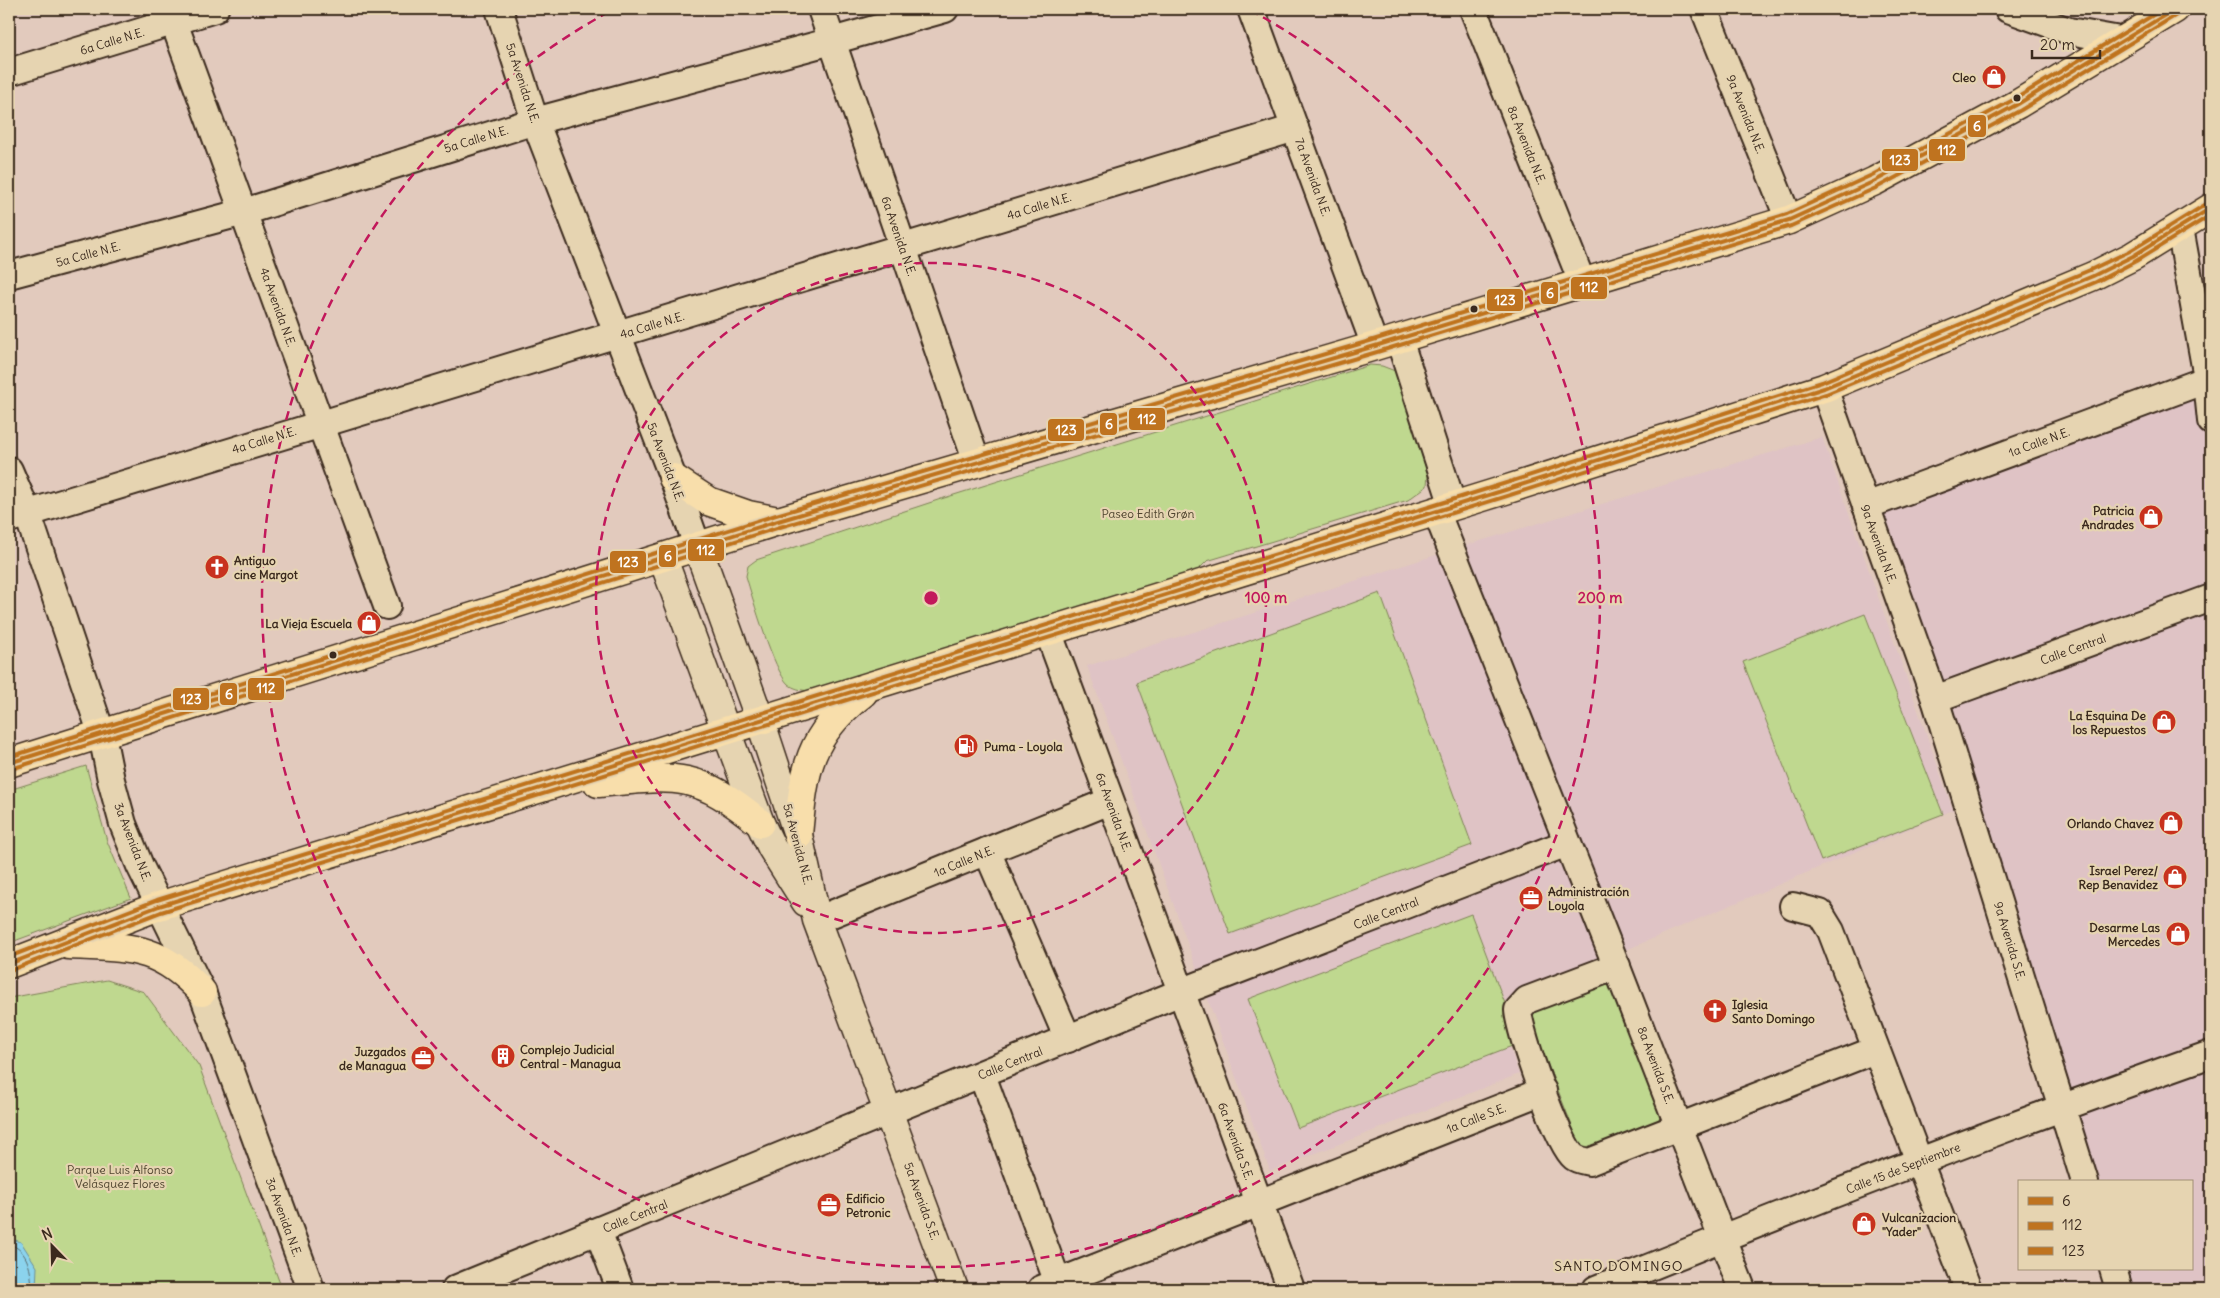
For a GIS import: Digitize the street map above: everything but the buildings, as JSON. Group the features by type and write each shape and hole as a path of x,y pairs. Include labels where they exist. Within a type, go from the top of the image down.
{"highway":[{"path":"9,763 778,522 1387,342 1789,220 1875,181 2018,104 2120,40 2175,9"},
{"path":"9,964 159,906 1444,509 1824,388 2093,276 2180,228 2211,208"},
{"path":"673,478 708,501 748,515 778,522"},
{"path":"798,835 807,772 817,743 838,713 863,693 883,682"},
{"path":"532,791 654,777 683,779 714,790 760,823"},
{"path":"55,945 111,947 156,956 183,971 202,992"}],"street":[{"name":"6a Calle N.E.","path":"9,72 172,16 215,9"},
{"name":"5a Avenida N.E.","path":"499,9 534,121 616,336 673,478 681,553 726,730 760,823 772,848 817,920"},
{"name":"6a Avenida N.E.","path":"821,9 977,463"},
{"name":"5a Calle N.E.","path":"9,275 244,212 534,121 832,42 945,9"},
{"name":"7a Avenida N.E.","path":"1253,9 1295,128 1387,342 1444,509"},
{"name":"8a Avenida N.E.","path":"1472,9 1582,282"},
{"name":"9a Avenida N.E.","path":"1704,9 1789,220"},
{"path":"2008,9 2069,31 2120,40"},
{"name":"4a Avenida N.E.","path":"172,16 387,606"},
{"name":"4a Calle N.E.","path":"18,516 321,423 616,336 1295,128"},
{"path":"2180,228 2209,379 2211,421"},
{"name":"1a Calle N.E.","path":"1866,506 2209,379"},
{"name":"9a Avenida N.E.","path":"1824,388 1935,699"},
{"name":"3a Avenida N.E.","path":"9,470 18,516 102,735 111,780 123,824 140,866 202,992 311,1289"},
{"name":"8a Avenida S.E.","path":"1444,509 1567,843 1724,1237 1742,1289"},
{"name":"5a Avenida N.E.","path":"681,553 760,720 798,835 817,920 889,1113"},
{"name":"Calle Central","path":"1935,699 2211,598"},
{"name":"6a Avenida N.E.","path":"1048,631 1181,992"},
{"name":"9a Avenida S.E.","path":"1935,699 2084,1180"},
{"name":"1a Calle N.E.","path":"817,920 1110,801"},
{"name":"Calle Central","path":"456,1289 1181,992 1567,843"},
{"path":"987,851 1068,1039"},
{"path":"1792,906 1820,913 1831,931 1968,1289"},
{"path":"1617,966 1527,1000 1518,1010 1519,1022 1543,1091 1565,1146 1575,1158 1589,1162 1875,1050"},
{"name":"6a Avenida S.E.","path":"1181,992 1290,1289"},
{"name":"Calle 15 de Septiembre","path":"1596,1289 1918,1162 2062,1107 2211,1054"},
{"path":"982,1075 1049,1286"},
{"name":"1a Calle S.E.","path":"1049,1286 1543,1091"},
{"name":"5a Avenida S.E.","path":"889,1113 954,1289"},
{"path":"598,1232 620,1289"},
{"path":"2113,1270 2119,1289"}],"shaded area":[{"path":"2211,375 2211,1289 2119,1289 2113,1270 2192,1270 2192,1180 2084,1180 1866,506"},
{"path":"1822,437 1953,810 1495,1006 1519,1074 1270,1171 1087,666 1477,542"}],"green space":[{"name":"Paseo Edith Grøn","path":"1370,365 1382,366 1395,371 1428,474 1427,486 1408,500 1207,561 1189,579 809,691 800,690 788,684 776,665 746,576 748,566 756,560 941,499"},
{"path":"1380,593 1472,845 1230,934 1137,682"},
{"path":"1865,614 1943,814 1821,861 1743,662"},
{"path":"86,766 107,841 131,898 9,943 9,790"},
{"path":"1471,914 1520,1043 1298,1128 1248,999"},
{"name":"Parque Luis Alfonso Velásquez Flores","path":"107,980 144,992 199,1066 282,1289 9,1289 9,998"},
{"path":"1597,984 1611,986 1659,1102 1660,1117 1653,1128 1588,1151 1580,1146 1531,1022 1530,1013"}],"water":[{"path":"9,1238 21,1242 37,1267 36,1289 9,1289"}],"transit line":[{"name":"123","path":"9,757 776,515 1373,340 1787,214 1872,175 2015,99 2163,9"},
{"name":"6","path":"9,763 778,521 1375,346 1789,220 1875,181 2018,104 2175,9"},
{"name":"112","path":"11,769 780,527 1377,352 1791,226 1878,187 2021,110 2178,14"},
{"name":"123","path":"9,957 157,900 1503,484 1822,382 2090,270 2130,251 2208,203"},
{"name":"6","path":"9,964 159,906 1505,490 1824,388 2093,276 2133,256 2211,208"},
{"name":"112","path":"11,970 161,912 1507,496 1826,394 2096,282 2136,261 2211,215"}],"place":[{"name":"Cleo","path":"1994,77"},
{"name":"Patricia Andrades","path":"2151,517"},
{"name":"Antiguo cine Margot","path":"217,567"},
{"name":"La Vieja Escuela","path":"369,623"},
{"name":"La Esquina De los Repuestos","path":"2164,722"},
{"name":"Puma - Loyola","path":"966,746"},
{"name":"Orlando Chavez","path":"2171,823"},
{"name":"Israel Perez/ Rep Benavidez","path":"2175,877"},
{"name":"Administración Loyola","path":"1531,898"},
{"name":"Desarme Las Mercedes","path":"2178,934"},
{"name":"Iglesia Santo Domingo","path":"1715,1011"},
{"name":"Complejo Judicial Central - Managua","path":"503,1056"},
{"name":"Juzgados de Managua","path":"423,1058"},
{"name":"Edificio Petronic","path":"829,1205"},
{"name":"Vulcanizacion \"Yader\"","path":"1864,1224"}],"district":[{"name":"SANTO DOMINGO","path":"1619,1266"}]}
